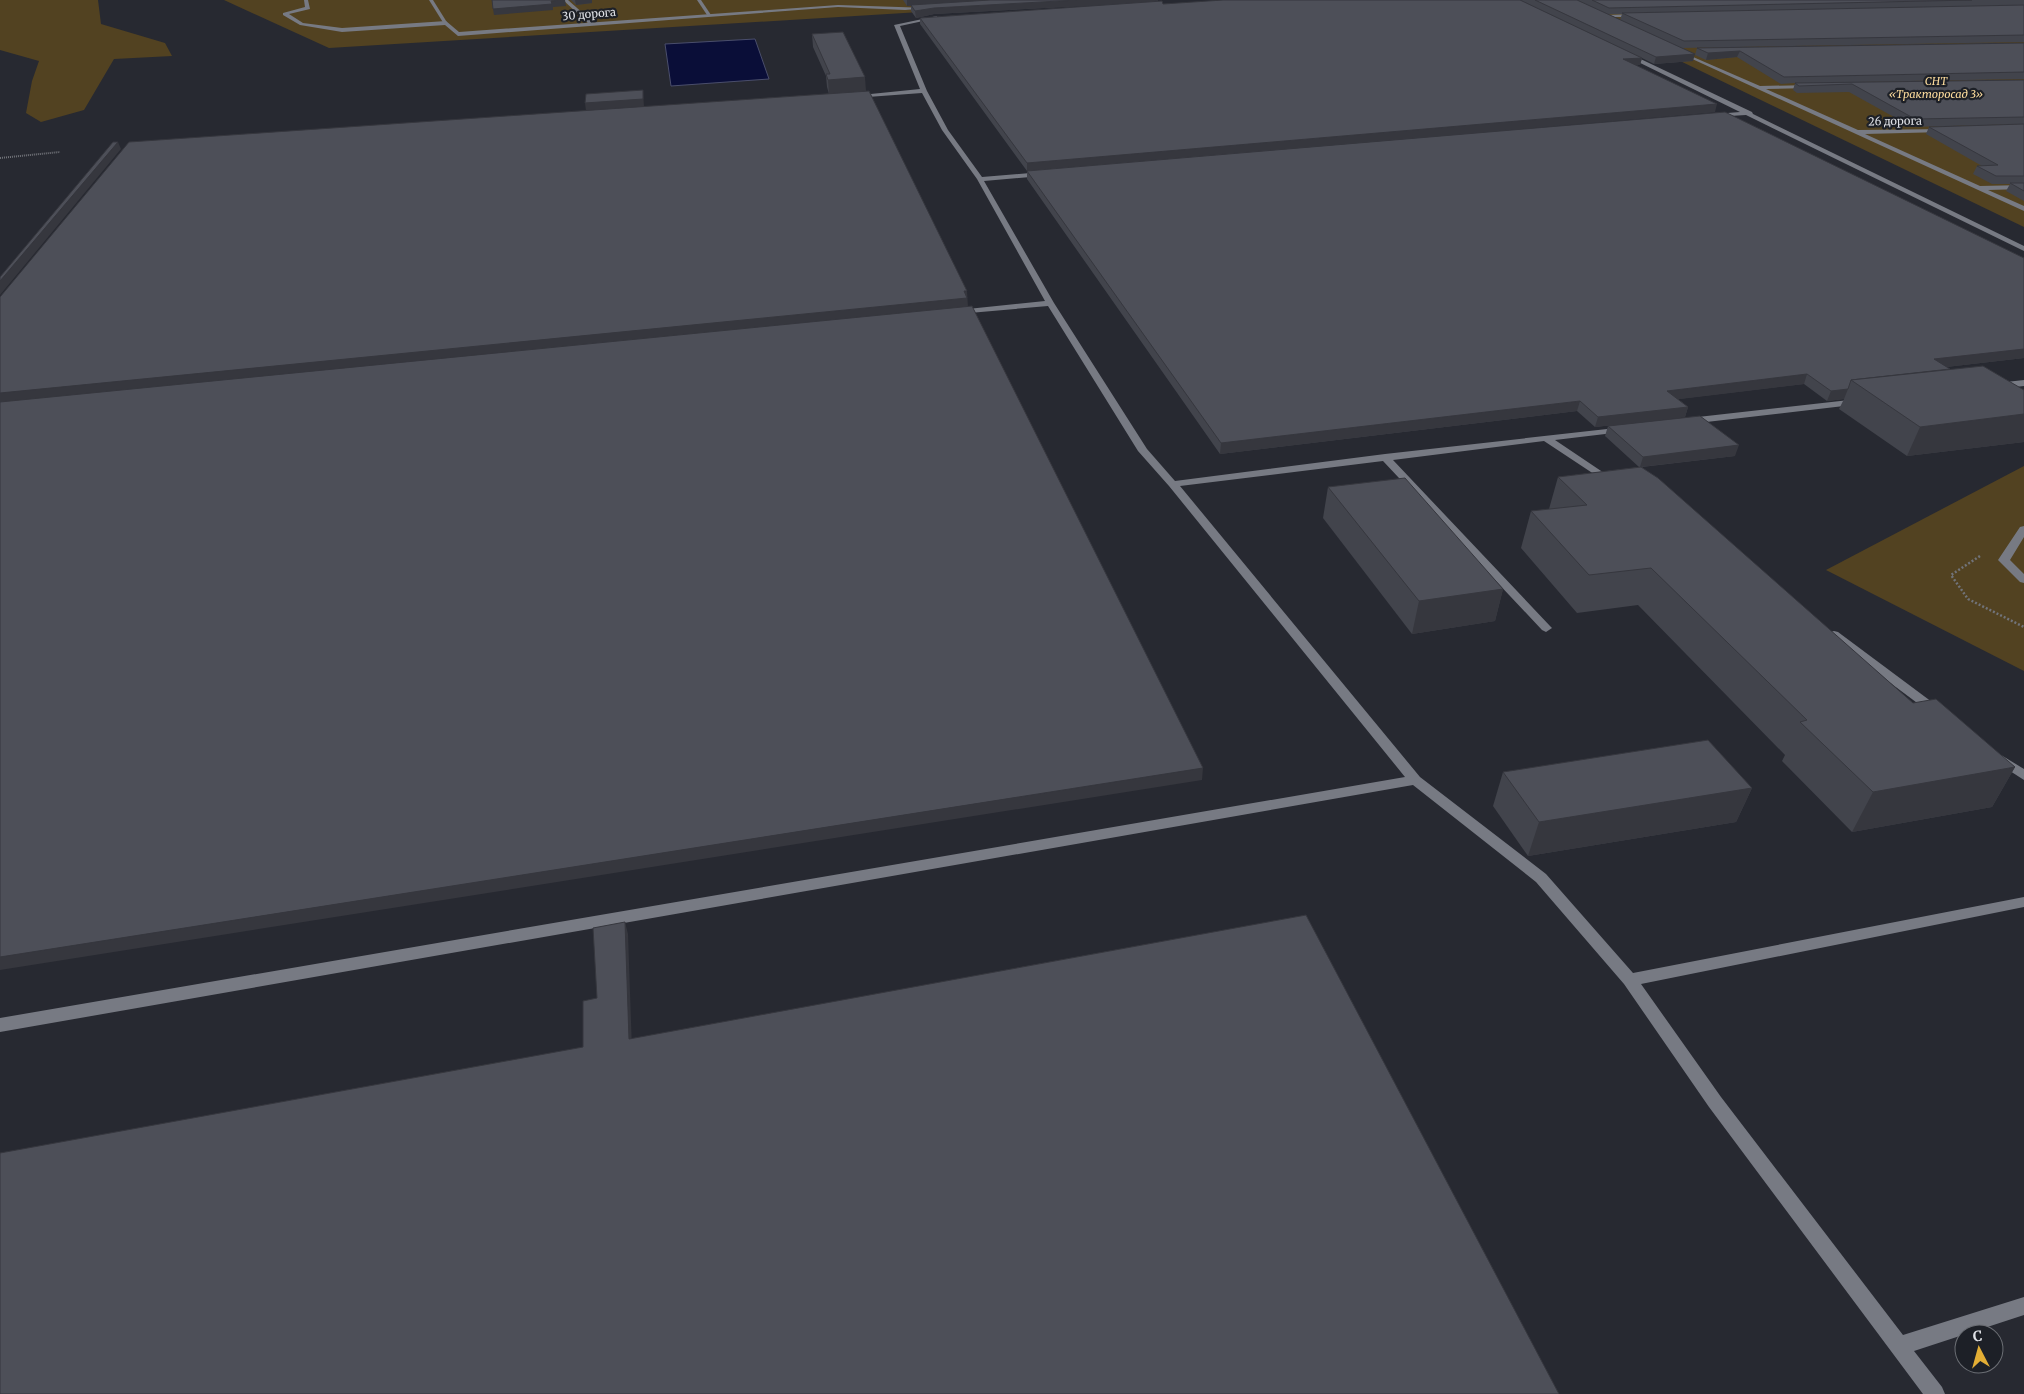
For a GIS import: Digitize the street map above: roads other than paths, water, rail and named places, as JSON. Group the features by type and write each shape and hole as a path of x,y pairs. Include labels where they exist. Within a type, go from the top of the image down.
{"street":[{"path":"306,0 308,8 285,14 302,24 342,30 446,23 431,0"},
{"path":"565,0 592,24"},
{"path":"699,0 709,14"},
{"name":"30 дорога","path":"446,23 458,34 709,14 838,6 905,9 935,7"},
{"path":"1595,13 1621,25"},
{"path":"1604,17 1643,16"},
{"path":"944,17 897,25 924,91 945,130 980,179 1050,303 1143,451 1173,484 1416,780 1541,878 1630,980 1715,1102 1935,1394"},
{"path":"1672,47 2024,210"},
{"path":"1618,50 1750,113 1885,182 2024,249"},
{"path":"1680,51 1700,51"},
{"path":"1758,87 1817,86"},
{"path":"844,96 924,91"},
{"path":"1711,116 1750,113"},
{"name":"26 дорога","path":"1856,132 1955,130"},
{"path":"980,179 1049,173"},
{"path":"1978,189 2024,187"},
{"path":"950,313 1050,303"},
{"path":"1985,387 2024,383"},
{"path":"1682,422 1868,401"},
{"path":"1173,484 1633,428"},
{"path":"1545,438 1619,488"},
{"path":"1385,457 1546,628"},
{"path":"2024,529 2004,560 2024,580"},
{"path":"1823,627 1946,718"},
{"path":"1993,753 2024,776"},
{"path":"0,1025 1416,780"},
{"path":"1630,980 2024,902"},
{"path":"1899,1346 2024,1306"}],"park label":[{"name":"СНТ «Тракторосад 3»","path":"1936,87"}]}
